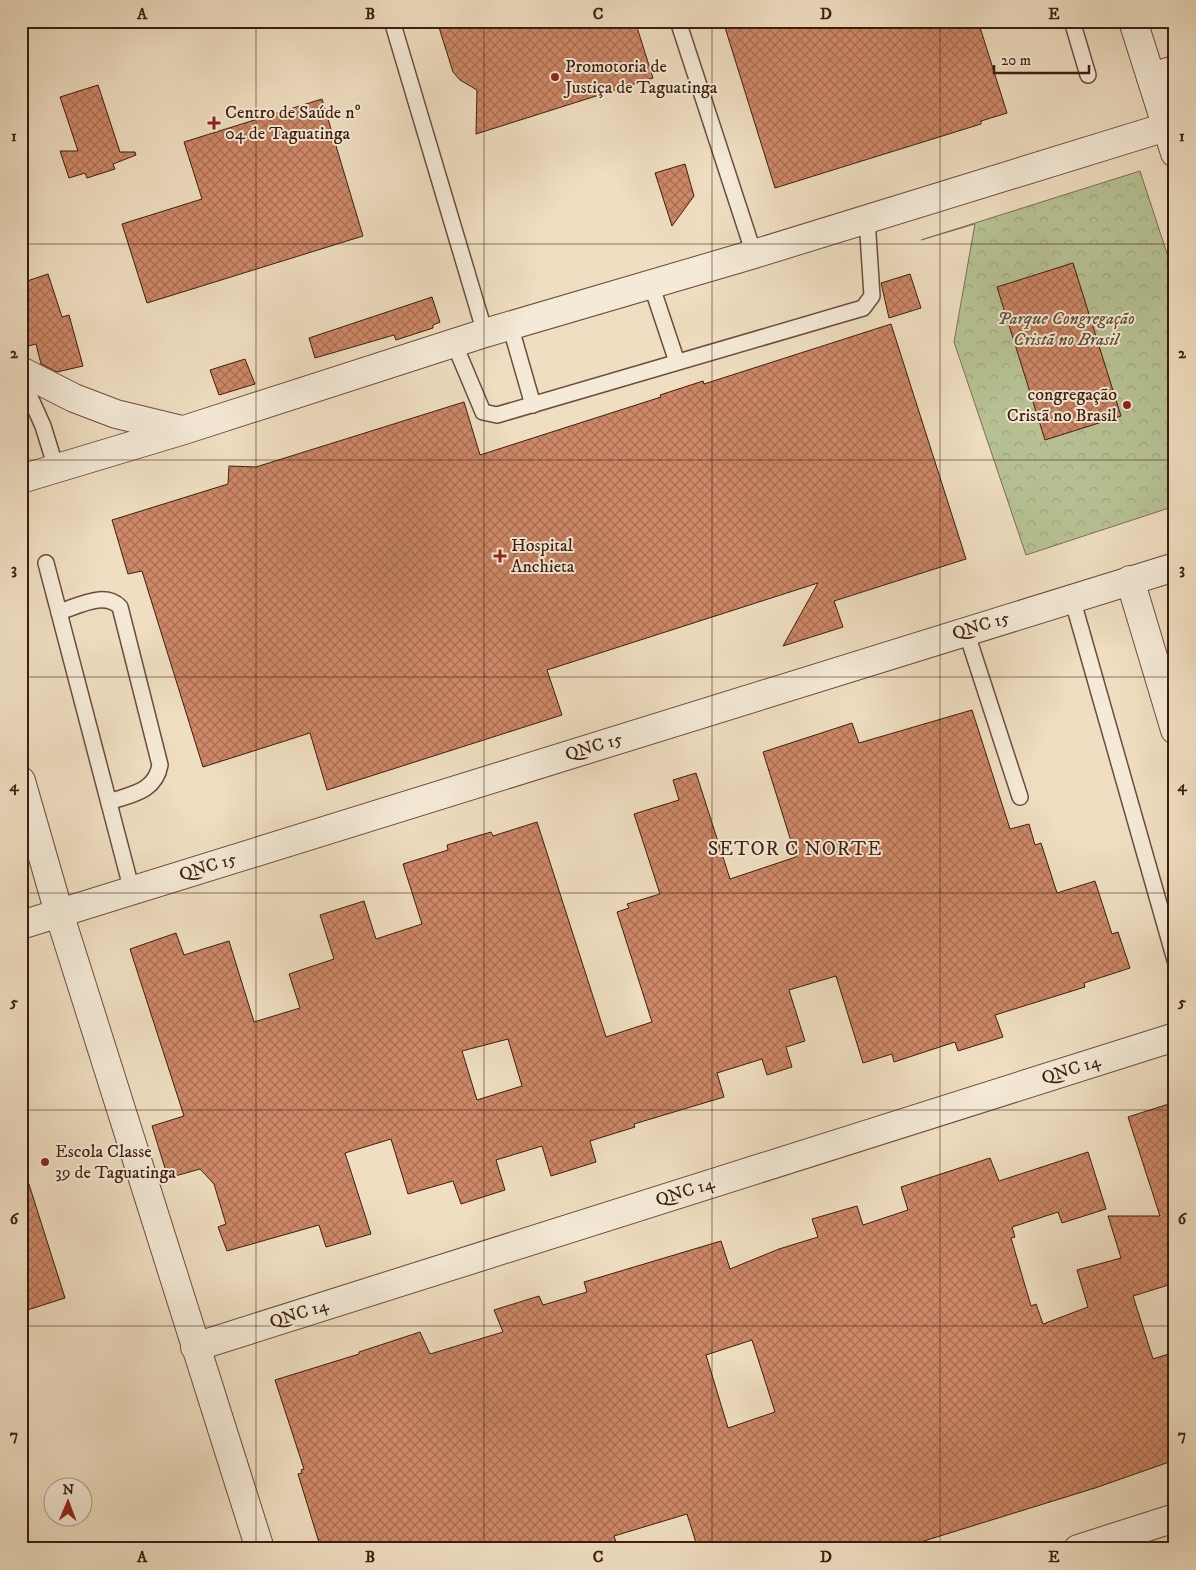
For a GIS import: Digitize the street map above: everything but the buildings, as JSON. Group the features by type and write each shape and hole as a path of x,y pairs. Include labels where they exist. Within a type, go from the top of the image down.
{"street":[{"path":"1134,21 1163,74 1166,127 1175,153"},
{"path":"21,479 184,430 454,342 754,254 1166,127"},
{"path":"21,371 74,398 116,414 184,430"},
{"name":"QNC 15","path":"21,926 1175,567"},
{"path":"1130,580 1175,730"},
{"path":"21,781 59,913 260,1549"},
{"name":"QNC 14","path":"196,1347 1175,1037"},
{"path":"1078,1549 1175,1518"}],"lane":[{"path":"392,21 497,329 533,405"},
{"path":"678,21 754,254"},
{"path":"1072,21 1088,75"},
{"path":"454,342 483,412 496,415 863,308 872,296 867,219"},
{"path":"651,284 677,362"},
{"path":"21,377 40,417 56,468"},
{"path":"46,563 132,891"},
{"path":"1072,598 1175,960"},
{"path":"59,612 103,599 113,600 120,607 160,764 158,774 149,787 109,802"},
{"path":"966,631 1020,797"}],"green space":[{"name":"Parque Congregação Cristã no Brasil","path":"1140,171 1175,278 1175,506 1026,555 954,342 975,224 921,240"}],"place":[{"name":"Promotoria de Justiça de Taguatinga","path":"555,77"},
{"name":"Centro de Saúde nº 04 de Taguatinga","path":"214,123"},
{"name":"congregação Cristã no Brasil","path":"1127,405"},
{"name":"Hospital Anchieta","path":"500,556"},
{"name":"Escola Classe 39 de Taguatinga","path":"45,1162"}],"district":[{"name":"SETOR C NORTE","path":"795,849"}]}
